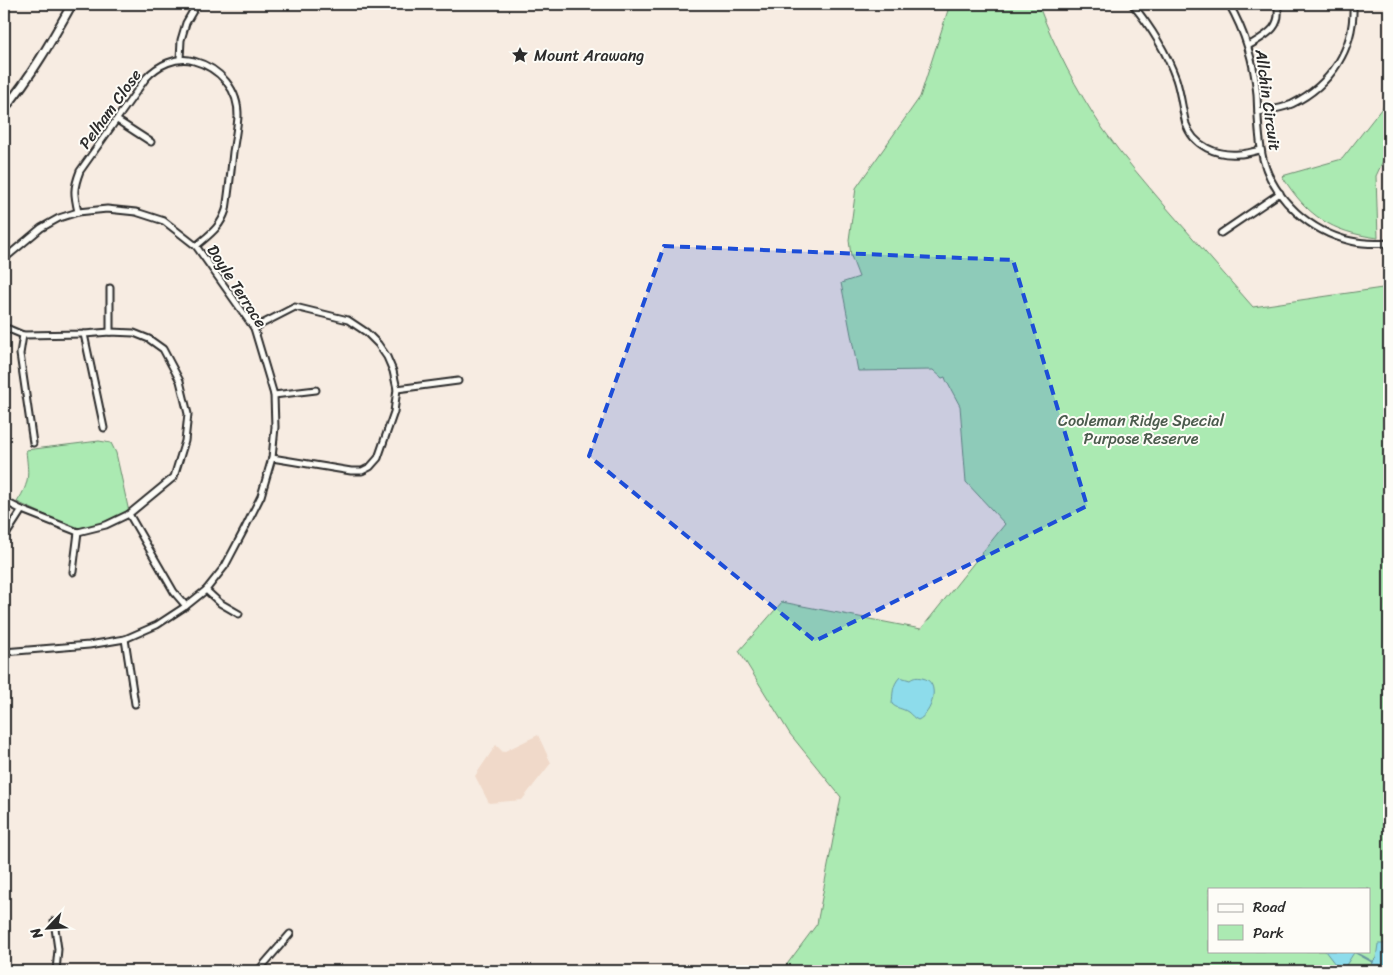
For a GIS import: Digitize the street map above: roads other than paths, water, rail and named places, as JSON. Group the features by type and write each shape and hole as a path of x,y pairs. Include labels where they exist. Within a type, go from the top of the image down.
{"main road":[{"path":"4,109 23,85 52,40 72,4"}],"street":[{"path":"196,246 223,221 238,116 233,92 225,79 215,70 204,64 180,59 181,40 186,23 197,4"},
{"path":"1132,4 1154,31 1169,60 1177,81 1186,124 1194,138 1202,145 1223,153 1242,154 1261,150"},
{"name":"Allchin Circuit","path":"1229,4 1237,17 1248,46 1255,74 1261,150 1268,172 1280,193 1300,216 1315,227 1333,236 1352,242 1389,243"},
{"path":"1248,46 1270,31 1276,24 1279,11 1277,4"},
{"path":"1258,112 1276,109 1310,94 1330,75 1348,43 1352,26 1352,4"},
{"name":"Pelham Close","path":"78,212 74,191 80,171 151,72 168,62 180,59"},
{"path":"117,120 151,142"},
{"path":"1221,233 1280,193"},
{"name":"Doyle Terrace","path":"4,259 41,228 59,218 78,212 107,209 136,212 164,222 196,246 254,328 274,395 276,427 272,458 261,496 225,566 206,590 186,606 156,625 125,639 89,645 4,652"},
{"path":"110,288 110,332"},
{"path":"254,328 295,307 348,320 366,332 378,344 390,364 396,389 394,412 378,458 362,471 351,471 272,458"},
{"path":"4,327 23,335 110,332 134,333 149,339 162,348 180,381 188,414 185,441 174,478 129,514 106,525 78,532 4,501"},
{"path":"84,334 104,428"},
{"path":"23,335 20,354 33,443"},
{"path":"396,389 458,381"},
{"path":"274,395 316,390"},
{"path":"4,538 22,510"},
{"path":"129,514 174,592 186,606"},
{"path":"73,572 78,532"},
{"path":"206,590 220,604 239,614"},
{"path":"125,639 135,704"},
{"path":"54,921 58,949 56,971"},
{"path":"258,971 290,934"}],"water":[{"path":"900,677 910,680 922,678 928,680 932,685 933,698 931,705 923,717 918,720 908,712 892,704 894,686"},
{"path":"1378,944 1389,944 1389,971 1375,971 1372,962 1376,958"},
{"path":"1326,952 1354,952 1343,970 1338,968"}],"waterway":[{"path":"1355,952 1373,962"}],"place":[{"name":"Mount Arawang","path":"520,55"}],"park label":[{"name":"Cooleman Ridge Special Purpose Reserve","path":"1141,429"}]}
